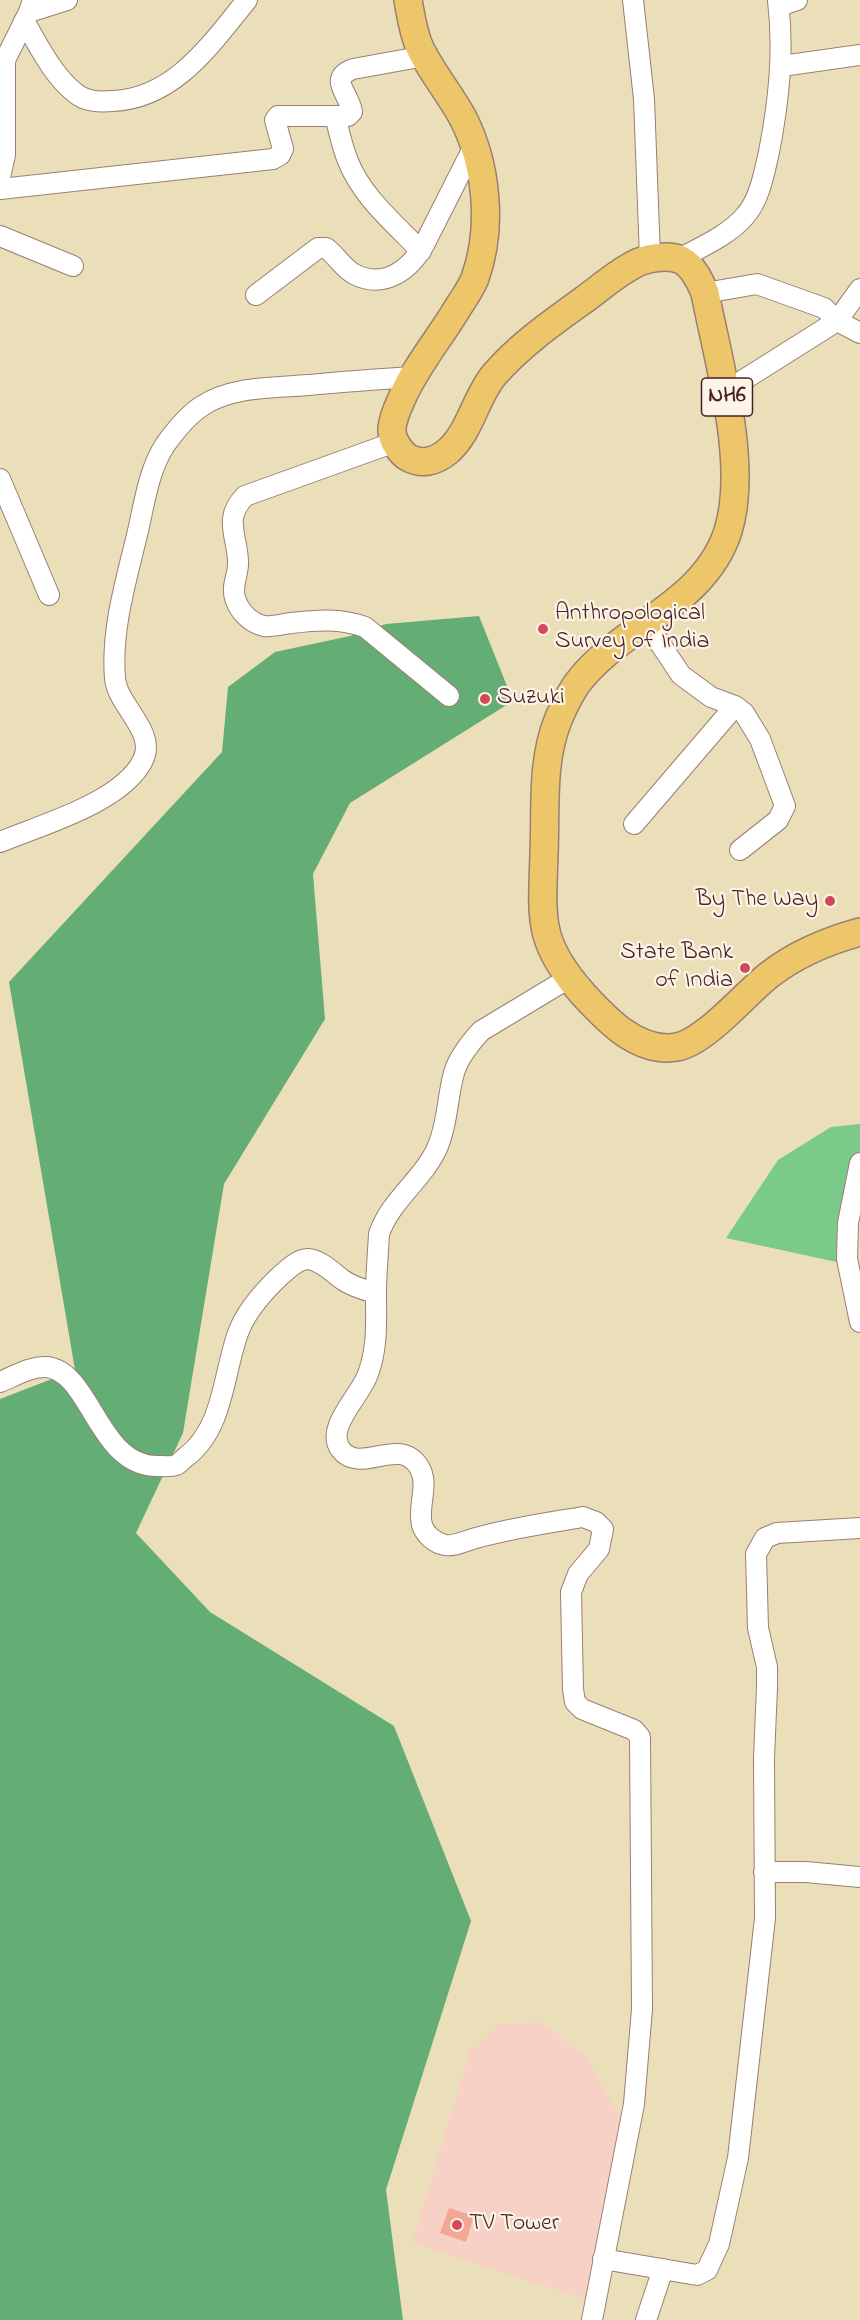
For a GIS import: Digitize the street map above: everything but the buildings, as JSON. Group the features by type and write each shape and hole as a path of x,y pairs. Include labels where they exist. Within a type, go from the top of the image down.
{"highway":[{"path":"408,0 412,24 425,56 454,103 474,144 484,199 485,229 477,271 462,302 412,377 395,414 392,429 395,442 403,453 411,459 422,462 434,460 448,452 459,438 480,395 510,358 633,264 650,258 679,259"},
{"name":"NH6","path":"679,259 688,265 705,293 726,391 735,482 733,509 717,556 701,578 647,624 614,648 577,685 557,723 550,749 546,783 543,917 547,940 555,958 569,978 613,1023 635,1040 656,1047 678,1047 697,1038 771,974 796,956 824,943 860,932"}],"street":[{"path":"0,177 5,155 5,60 29,11 67,0"},
{"path":"29,11 59,77 76,94 94,102 120,100 149,93 178,76 201,56 247,0"},
{"path":"633,0 644,99 650,258"},
{"path":"679,259 727,231 745,216 757,198 778,105 782,66 782,29 778,3 798,0"},
{"path":"782,66 860,55"},
{"path":"0,189 273,159 280,155 283,149 275,120 278,116 348,116 352,112 351,105 340,84 346,72 425,56"},
{"path":"335,116 347,160 356,177 379,207 421,251"},
{"path":"256,295 318,248 326,248 354,274 380,279 392,277 404,270 421,251 474,144"},
{"path":"0,236 73,266"},
{"path":"705,293 757,284 824,308 837,321 860,333"},
{"path":"726,391 837,321 860,289"},
{"path":"0,842 100,801 134,774 144,759 146,745 142,730 123,700 115,682 116,637 124,588 153,468 164,446 182,424 203,406 226,395 254,390 412,377"},
{"path":"395,442 245,496 236,505 232,519 238,562 233,587 235,599 250,620 264,626 335,620 352,622 365,627 449,696"},
{"path":"0,479 49,595"},
{"path":"647,624 681,675 711,697 735,706 752,724 784,806 778,820 740,850"},
{"path":"634,824 735,706"},
{"path":"569,978 482,1031 471,1043 454,1072 447,1120 438,1148 385,1218 379,1234 375,1350 362,1389 341,1418 337,1428 337,1443 342,1452 350,1457 375,1458 392,1453 405,1454 414,1460 423,1476 422,1525 436,1542 448,1546 491,1533 583,1517 596,1522 603,1529 599,1549 578,1574 571,1592 573,1689 575,1702 582,1709 634,1730 640,1737 642,1986 634,2104 592,2320"},
{"path":"860,1163 848,1223 847,1259 860,1322"},
{"path":"0,1382 36,1367 62,1372 70,1379 102,1428 120,1450 141,1464 176,1465 194,1451 207,1434 224,1388 237,1334 243,1320 270,1285 290,1266 305,1259 316,1260 343,1280 360,1289 376,1293"},
{"path":"603,2259 697,2275 702,2274 712,2262 719,2244 738,2158 765,1918 764,1758 768,1687 767,1667 758,1628 756,1554 765,1538 777,1533 860,1528"},
{"path":"764,1872 806,1872 860,1877"},
{"path":"646,2320 663,2269"}],"shaded area":[{"path":"540,2022 587,2057 625,2127 587,2300 412,2243 470,2051 499,2024"}],"green space":[{"path":"479,616 513,701 350,803 313,874 325,1019 224,1184 183,1433 136,1533 210,1612 394,1726 471,1921 386,2190 403,2320 0,2320 0,1399 75,1370 9,982 222,752 228,687 275,652 350,636 386,624"},
{"path":"860,1124 860,1180 841,1263 726,1238 778,1160 831,1127"}],"place":[{"name":"Anthropological Survey of India","path":"543,629"},
{"name":"Suzuki","path":"485,699"},
{"name":"By The Way","path":"830,901"},
{"name":"State Bank of India","path":"745,968"},
{"name":"TV Tower","path":"457,2225"}]}
